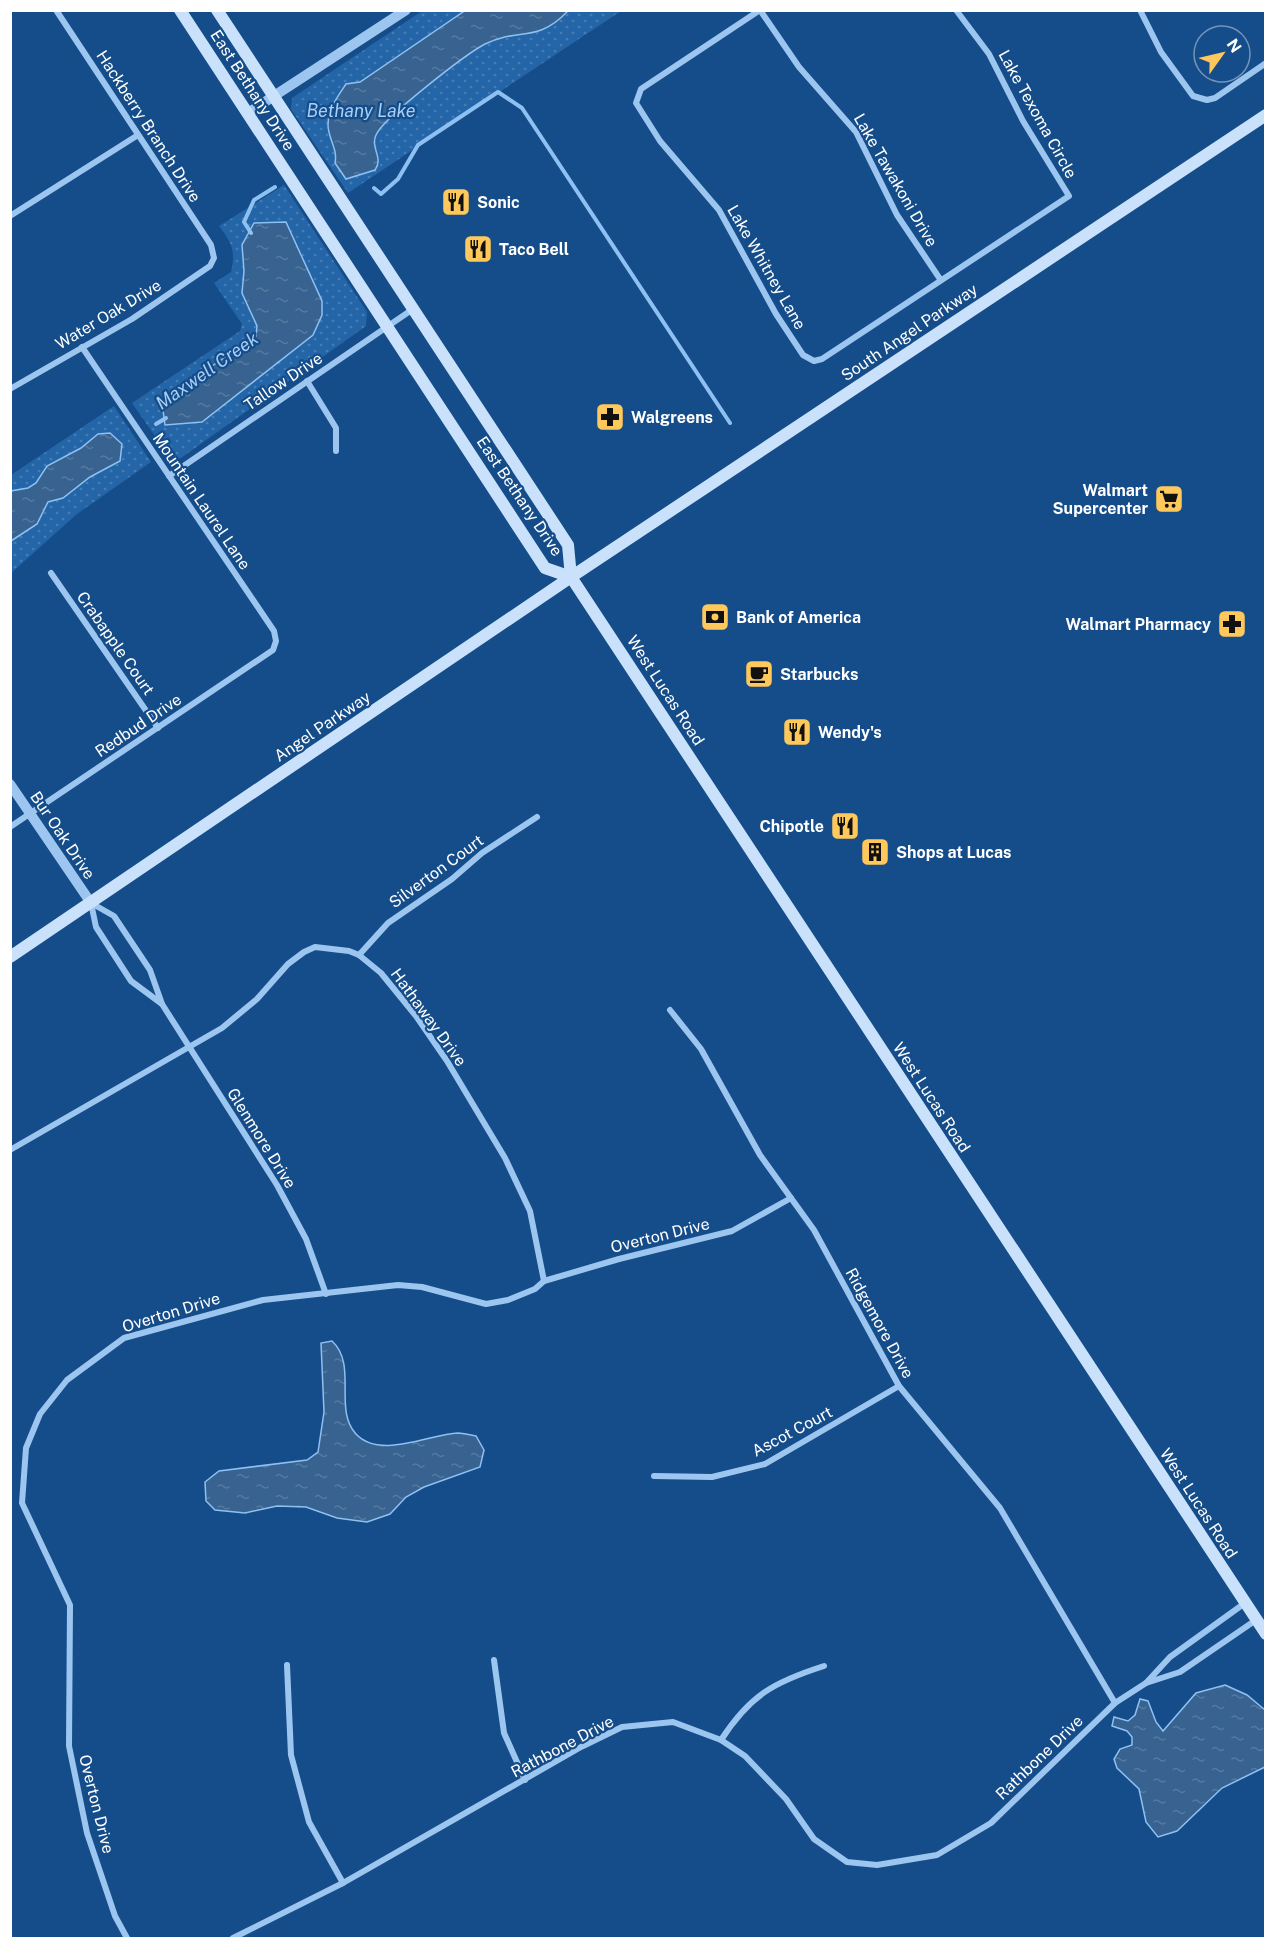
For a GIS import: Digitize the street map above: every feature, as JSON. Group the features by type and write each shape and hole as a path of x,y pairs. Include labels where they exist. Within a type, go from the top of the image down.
{"main road":[{"name":"East Bethany Drive","path":"180,10 545,568 571,577 568,545 217,10"},
{"name":"South Angel Parkway","path":"571,577 1266,115"},
{"name":"Angel Parkway","path":"10,957 571,577"},
{"name":"West Lucas Road","path":"571,577 1266,1634"}],"street":[{"name":"Hackberry Branch Drive","path":"56,10 213,249 214,258"},
{"path":"248,113 406,10"},
{"name":"Lake Tawakoni Drive","path":"760,10 799,67 856,132 897,215 940,279"},
{"name":"Lake Whitney Lane","path":"760,10 641,89 636,103 660,141 719,210 768,301 803,356 810,360 822,359 940,279"},
{"name":"Lake Texoma Circle","path":"940,279 1069,196 1023,121 989,54 956,10"},
{"path":"1140,10 1161,52 1193,96 1207,100 1215,98 1266,63"},
{"path":"10,216 138,135"},
{"name":"Water Oak Drive","path":"10,389 132,319 210,266 214,258"},
{"name":"Tallow Drive","path":"169,476 413,309"},
{"name":"Mountain Laurel Lane","path":"82,347 274,631 276,641"},
{"path":"307,381 336,428 336,451"},
{"name":"Crabapple Court","path":"51,573 158,728"},
{"name":"Redbud Drive","path":"10,827 273,650 276,641"},
{"name":"Bur Oak Drive","path":"10,784 90,903"},
{"name":"Silverton Court","path":"359,955 388,923 453,879 482,853 537,817"},
{"name":"Glenmore Drive","path":"90,903 96,927 131,981 162,1004"},
{"name":"Glenmore Drive","path":"90,903 114,916 150,969 162,1004 277,1185 306,1239 327,1294"},
{"name":"Hathaway Drive","path":"10,1150 222,1028 257,999 288,964 304,952 315,947 359,955 381,973 416,1016 447,1061 505,1158 530,1212 544,1281"},
{"name":"Ridgemore Drive","path":"670,1010 700,1049 759,1155 814,1230 899,1386 1000,1508 1115,1702"},
{"name":"Overton Drive","path":"127,1938 115,1916 87,1833 69,1746 70,1605 22,1503 26,1448 39,1414 67,1380 124,1338 263,1300 398,1285 422,1287 486,1304 508,1300 535,1289 544,1281 732,1231 791,1198"},
{"name":"Ascot Court","path":"654,1476 712,1477 765,1464 899,1386"},
{"name":"Rathbone Drive","path":"1146,1683 1170,1657 1245,1604"},
{"name":"Rathbone Drive","path":"233,1938 343,1883 622,1727 673,1722 722,1740 745,1756 786,1799 814,1839 847,1862 877,1865 937,1855 990,1823 1115,1702 1146,1683 1180,1672 1256,1620"},
{"path":"494,1660 504,1733 525,1780"},
{"path":"287,1665 291,1755 309,1822 343,1883"},
{"path":"722,1740 738,1715 771,1686 824,1666"}],"shaded area":[{"path":"422,11 621,11 348,193 291,109 292,98"},
{"path":"284,185 367,312 366,326 181,458 171,459 132,403 240,331 242,324 214,283 231,272 233,258 230,242 219,226"},
{"path":"114,406 151,462 77,514 11,573 11,475"}],"water":[{"name":"Bethany Lake","path":"466,10 568,11 546,28 528,34 508,36 485,44 444,73 393,115 376,135 378,161 375,170 346,179 335,163 328,119 346,84 360,82"},
{"path":"286,222 322,301 322,315 313,335 202,422 165,425 163,410 174,392 256,336 257,326 242,293 244,271 242,245 254,223"},
{"path":"110,433 122,444 120,461 90,477 63,498 48,502 37,524 11,541 11,491 28,488 36,483 47,466 81,448 98,434"},
{"path":"332,1341 340,1351 343,1362 346,1412 349,1424 356,1434 378,1445 406,1444 447,1434 476,1436 484,1450 480,1467 424,1487 406,1497 390,1514 367,1522 337,1518 306,1507 277,1506 245,1513 215,1510 206,1501 205,1482 219,1471 307,1460 318,1452 324,1412 321,1343"},
{"path":"1225,1685 1247,1695 1265,1710 1265,1767 1222,1788 1177,1831 1158,1837 1146,1822 1139,1789 1117,1768 1114,1759 1120,1749 1132,1745 1132,1737 1127,1731 1112,1726 1114,1717 1128,1721 1135,1715 1140,1699 1148,1701 1156,1722 1163,1731 1196,1693"}],"waterway":[{"path":"374,188 381,194 398,179 418,145 498,92 522,108 730,423"},
{"name":"Maxwell Creek","path":"251,233 244,222 254,200 275,187"},
{"name":"Maxwell Creek","path":"156,424 166,418"}],"place":[{"name":"Sonic","path":"456,202"},
{"name":"Taco Bell","path":"478,249"},
{"name":"Walgreens","path":"610,417"},
{"name":"Walmart Supercenter","path":"1169,499"},
{"name":"Bank of America","path":"715,617"},
{"name":"Walmart Pharmacy","path":"1232,624"},
{"name":"Starbucks","path":"759,674"},
{"name":"Wendy's","path":"797,732"},
{"name":"Chipotle","path":"845,826"},
{"name":"Shops at Lucas","path":"875,852"}]}
